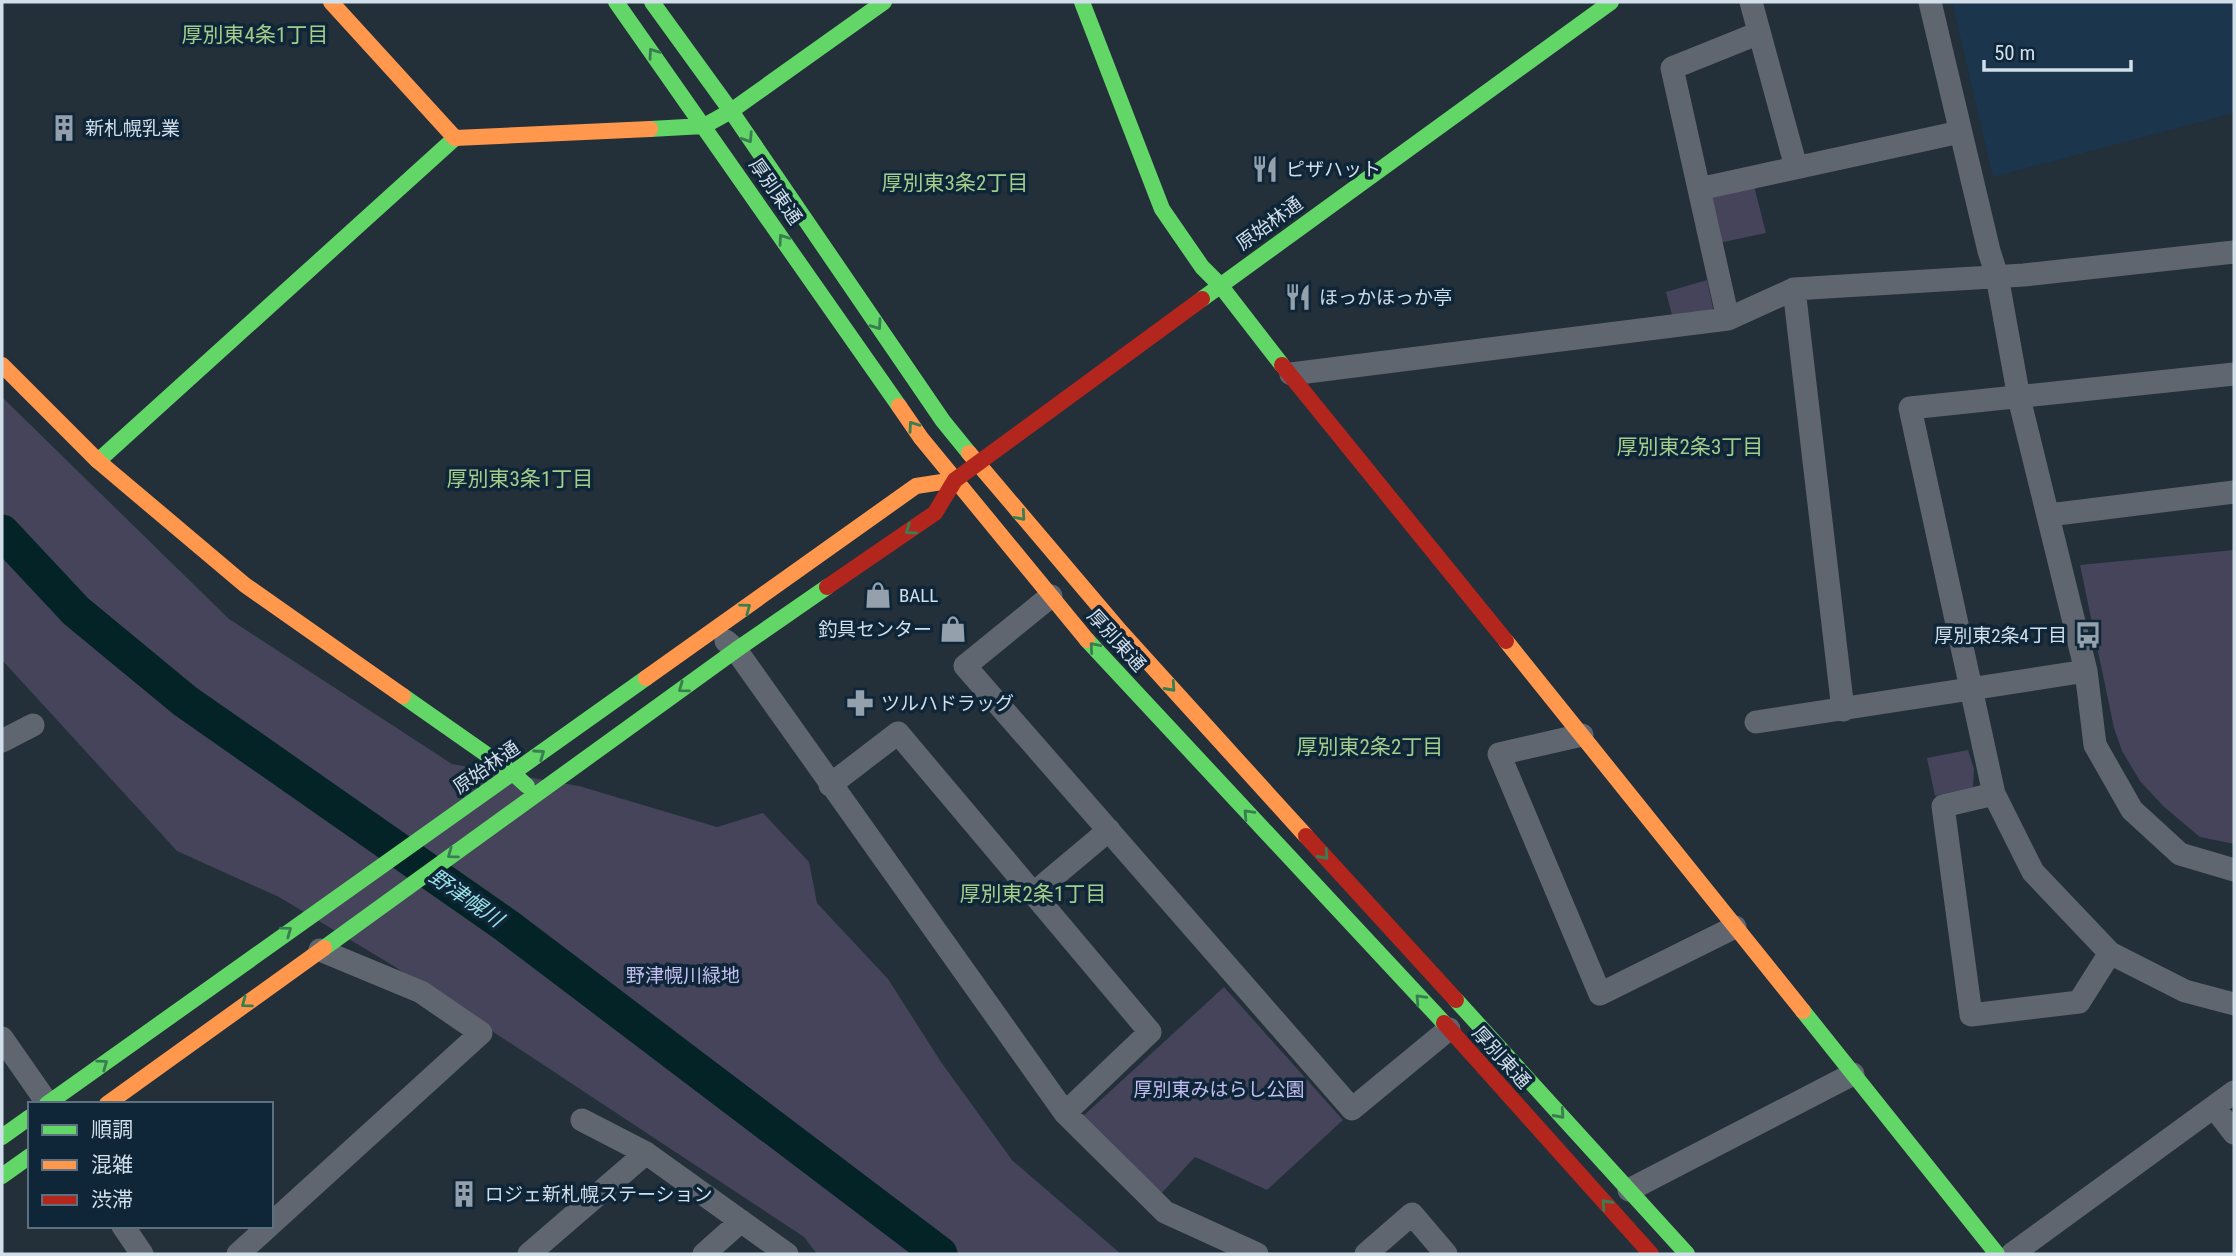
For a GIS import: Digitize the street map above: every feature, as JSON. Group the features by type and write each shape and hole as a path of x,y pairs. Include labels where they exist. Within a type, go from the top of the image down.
{"street":[{"path":"331,2 454,138"},
{"name":"厚別東通","path":"616,2 921,438 1051,597 1651,1254"},
{"name":"厚別東通","path":"652,2 731,111 943,421 1007,501 1121,631 1686,1254"},
{"path":"97,461 454,138 704,126 731,111 884,2"},
{"path":"1083,2 1162,209 1202,267 1220,285 1292,374 1997,1254"},
{"name":"原始林通","path":"110,1102 736,650 934,513 955,480 1611,2"},
{"path":"1751,2 1796,167"},
{"path":"1930,2 1997,276 2020,398 2086,671 2095,745 2132,810 2180,854 2234,870"},
{"path":"1728,319 1672,68 1759,33"},
{"path":"1699,189 1960,132"},
{"path":"1292,374 1728,319 1794,289 1997,276 2234,252"},
{"path":"1794,289 1843,710"},
{"path":"2,365 97,461 245,585 513,773 536,794"},
{"path":"2234,374 1910,408 1994,794 2033,872 2110,953 2185,991 2234,1004"},
{"name":"原始林通","path":"51,1102 916,486 955,480"},
{"path":"2049,515 2234,492"},
{"path":"1051,597 965,666 1352,1110 1449,1030"},
{"path":"715,631 736,650 1065,1113 1165,1212 1257,1254"},
{"path":"1756,722 2086,671"},
{"path":"2,741 33,725"},
{"path":"830,785 898,733 1150,1032 1065,1113"},
{"path":"1582,735 1499,754 1600,994 1735,927"},
{"path":"1994,794 1943,806 1971,1015 2079,1002 2110,953"},
{"path":"1034,893 1109,830"},
{"path":"273,1222 481,1033 421,992 320,950"},
{"path":"2,1038 47,1102"},
{"path":"1629,1190 1853,1074"},
{"path":"2012,1254 2234,1092"},
{"path":"2214,1107 2234,1133"},
{"path":"2,1137 28,1118"},
{"path":"582,1120 646,1153 787,1254"},
{"path":"529,1254 646,1153"},
{"path":"2,1177 28,1158"},
{"path":"1366,1254 1412,1214 1446,1254"},
{"path":"704,1254 741,1222"},
{"path":"125,1228 142,1254"},
{"path":"239,1254 267,1228"}],"shaded area":[{"path":"1952,2 2234,2 2234,113 1993,177"}],"green space":[{"path":"1754,186 1766,233 1719,243 1709,195"},
{"path":"1707,280 1713,308 1708,315 1673,319 1666,292"},
{"name":"野津幌川緑地","path":"2,397 229,619 452,764 579,786 717,827 763,813 809,862 817,903 888,979 941,1062 1012,1160 1121,1254 817,1254 804,1237 392,965 279,897 177,851 2,660"},
{"path":"2234,550 2234,844 2200,837 2163,806 2140,781 2122,751 2114,728 2080,565"},
{"path":"1968,750 1974,769 1973,787 1935,796 1927,758"},
{"name":"厚別東みはらし公園","path":"1224,987 1343,1120 1267,1190 1195,1157 1158,1197 1081,1118"}],"waterway":[{"name":"野津幌川","path":"2,532 76,611 185,701 507,926 940,1254"}],"traffic: fast":[{"path":"616,2 899,406"},
{"path":"652,2 731,111 943,421 969,453"},
{"path":"650,129 704,126 731,111 884,2"},
{"path":"1082,2 1162,209 1202,267 1220,285 1282,365"},
{"path":"1202,299 1611,2"},
{"path":"98,461 455,138"},
{"path":"324,948 827,587"},
{"path":"1087,640 1444,1023"},
{"path":"50,1102 646,678"},
{"path":"403,696 513,773 527,786"},
{"path":"1456,1000 1687,1254"},
{"path":"1803,1011 1997,1254"},
{"path":"2,1137 28,1118"},
{"path":"2,1176 28,1157"}],"traffic: slow":[{"path":"331,2 455,138 650,129"},
{"path":"2,365 98,461 245,585 403,696"},
{"path":"899,406 921,438 1087,640"},
{"path":"969,453 1120,631 1306,836"},
{"path":"646,678 916,486 955,480"},
{"path":"1506,641 1803,1011"},
{"path":"110,1102 324,948"}],"traffic: jam":[{"path":"827,587 935,513 955,480 1202,299"},
{"path":"1282,365 1506,641"},
{"path":"1306,836 1456,1000"},
{"path":"1444,1023 1651,1254"}],"place":[{"name":"新札幌乳業","path":"64,128"},
{"name":"ピザハット","path":"1265,169"},
{"name":"ほっかほっか亭","path":"1298,297"},
{"name":"BALL","path":"878,595"},
{"name":"釣具センター","path":"953,629"},
{"name":"厚別東2条4丁目","path":"2088,635"},
{"name":"ツルハドラッグ","path":"860,703"},
{"name":"ロジェ新札幌ステーション","path":"464,1194"}],"district":[{"name":"厚別東4条1丁目","path":"255,35"},
{"name":"厚別東3条2丁目","path":"955,183"},
{"name":"厚別東2条3丁目","path":"1690,447"},
{"name":"厚別東3条1丁目","path":"520,479"},
{"name":"厚別東2条2丁目","path":"1370,747"},
{"name":"厚別東2条1丁目","path":"1033,894"}]}
